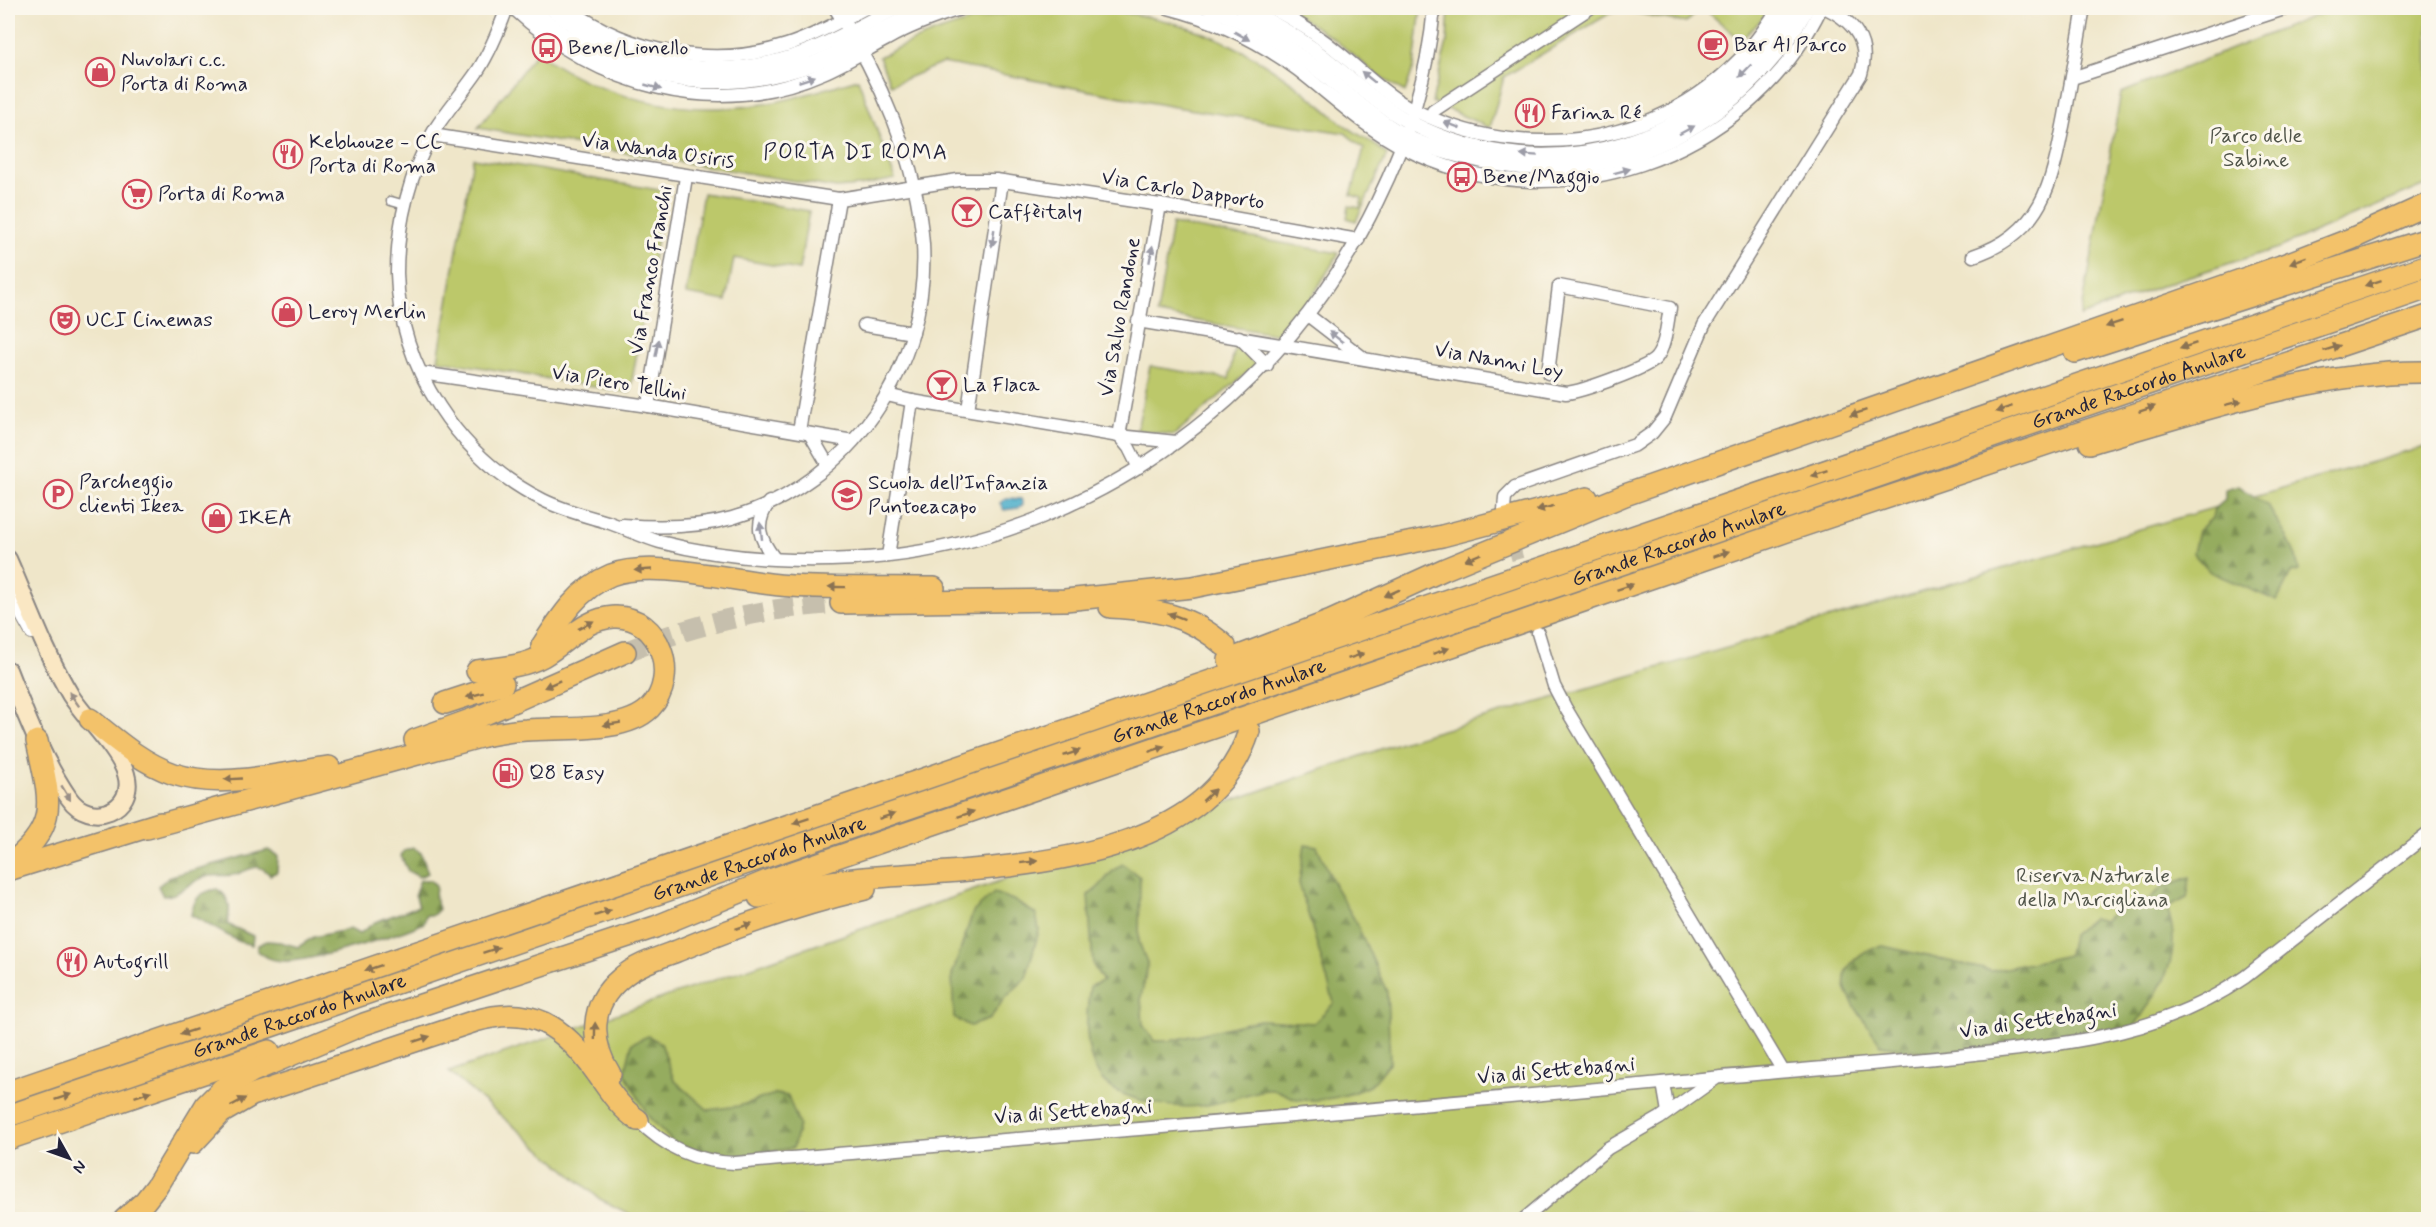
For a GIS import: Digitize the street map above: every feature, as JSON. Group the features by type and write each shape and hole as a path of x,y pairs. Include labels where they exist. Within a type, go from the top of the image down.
{"highway":[{"path":"976,762 1061,719 1201,671 1331,621 1557,522 1683,473 2300,259 2428,204"},
{"path":"1914,394 2154,328 2428,239"},
{"name":"Grande Raccordo Anulare","path":"8,1116 432,959 531,913 2428,265"},
{"name":"Grande Raccordo Anulare","path":"8,1092 432,959 548,932 2428,288"},
{"name":"Grande Raccordo Anulare","path":"364,1024 655,927 767,881 1793,529 2428,316"},
{"path":"1793,529 2263,396 2349,379 2428,372"},
{"path":"841,603 967,602 1119,596 1193,587 1442,536 1683,473"},
{"path":"542,646 558,621 588,589 614,574 638,570 793,586 1072,588 1294,566"},
{"path":"967,602 1161,611 1199,626 1225,646"},
{"path":"8,870 147,828 476,738 525,730 621,723 639,716 652,706 662,691 665,668 663,652 655,638 637,623 619,617 604,618 584,625 535,659 477,672"},
{"path":"147,828 476,718 625,652"},
{"path":"445,703 503,684"},
{"path":"90,719 135,753 175,774 196,778 236,779 332,766"},
{"path":"638,1120 603,1062 594,1036 602,1003 611,988 625,974 711,938 818,902 882,885 1113,847 1168,825 1194,807 1221,782 1239,757 1249,732"},
{"path":"8,865 36,838 48,815 48,794 37,741"},
{"path":"655,927 814,884 971,869"},
{"path":"166,1171 216,1117 241,1100 499,1015 531,1017 557,1030 582,1054 617,1102 638,1120"},
{"path":"8,1139 280,1047 364,1024"},
{"path":"124,1220 145,1201 166,1171 200,1113 222,1089 262,1066 364,1024"}],"main road":[{"path":"8,559 61,677 123,767 127,779 124,797 106,813 87,813 72,802 37,741 8,670"}],"street":[{"path":"507,8 480,68 432,135 414,171 405,205 398,251 398,281 406,331 421,373 455,428 493,467 545,501 575,514 610,523 674,545 774,558 818,560 888,556 944,546 1026,523 1074,503 1139,468 1176,442 1267,365 1309,316 1336,278 1358,240 1404,142 1414,117 1430,47 1434,8"},
{"path":"513,8 561,47 677,66 812,78 853,36 896,8"},
{"path":"531,8 564,36 621,58"},
{"path":"551,8 672,91 718,94 748,73 930,8"},
{"path":"568,8 621,58"},
{"path":"610,523 664,527 695,525 729,518 790,492 828,465 853,441 887,395 902,366 913,333 923,262 921,231 913,187 892,120 853,36 835,8"},
{"path":"853,36 866,8"},
{"path":"853,36 915,25 963,8"},
{"path":"1168,8 1226,27 1284,60 1378,133 1404,142 1512,167 1629,156 1655,147 1700,124 1731,102 1756,80 1784,46 1808,8"},
{"path":"1209,8 1260,31 1280,43 1384,123 1404,142"},
{"path":"1243,8 1285,30 1315,50 1371,97 1414,117 1447,138 1551,162 1627,170 1664,156 1710,132 1747,105 1778,74 1803,39 1821,8"},
{"path":"1271,8 1308,30 1391,95 1414,117"},
{"path":"1433,111 1590,8"},
{"path":"1551,162 1671,110 1729,69 1760,34 1778,8"},
{"path":"1551,162 1641,139 1695,112 1724,90 1752,63 1773,39 1792,8"},
{"path":"1504,510 1505,497 1515,487 1635,445 1652,433 1665,417 1704,325 1861,74 1864,56 1858,34 1848,21 1826,8"},
{"path":"1973,256 2008,241 2026,225 2040,205 2055,164 2084,8"},
{"path":"2072,78 2287,8"},
{"path":"1285,30 1308,30"},
{"path":"1280,43 1284,60"},
{"name":"Via Wanda Osiris","path":"432,135 686,177 839,199 913,187"},
{"name":"Via Franco Franchi","path":"648,406 686,177"},
{"name":"Via Carlo Dapporto","path":"913,187 966,179 1002,181 1160,205 1358,240"},
{"path":"968,410 1002,181"},
{"path":"828,465 805,432 839,199"},
{"path":"391,201 405,205"},
{"name":"Via Salvo Randone","path":"1119,436 1160,205"},
{"name":"Via Nanni Loy","path":"1138,321 1574,392 1653,361 1661,349 1670,308 1559,286 1548,373"},
{"name":"Via Nanni Loy","path":"1309,316 1364,359"},
{"path":"864,325 913,333"},
{"path":"1239,337 1267,365"},
{"name":"Via Piero Tellini","path":"421,373 648,406 853,441"},
{"path":"887,395 1119,436 1176,442"},
{"path":"888,556 912,401"},
{"path":"1119,436 1129,448 1139,468"},
{"path":"769,502 760,518 759,532 774,558"},
{"path":"8,589 61,677"},
{"path":"1538,633 1554,686 1565,707 1783,1071"},
{"name":"Via di Settebagni","path":"638,1120 657,1137 677,1150 710,1161 735,1163 1295,1117 1663,1083 2048,1045 2113,1035 2157,1023 2199,1005 2245,977 2428,834"},
{"path":"1523,1220 1608,1148 1668,1112 1716,1078"},
{"path":"1663,1083 1668,1112"}],"green space":[{"path":"1287,8 1421,8 1414,66 1405,92 1381,78 1334,39"},
{"path":"1449,8 1701,8 1686,23 1617,9 1504,77 1490,128 1432,102 1447,42"},
{"path":"1703,8 1768,8 1763,18 1741,40"},
{"name":"Parco delle Sabine","path":"2334,8 2428,8 2428,184 2278,248 2174,281 2081,316 2121,93"},
{"path":"1091,9 1170,22 1205,33 1272,68 1344,125 1376,145 1387,155 1356,221 1347,218 1349,206 1360,208 1362,198 1351,195 1364,149 1345,133 1175,107 943,63 891,85 879,57 919,38 960,24 1024,10"},
{"path":"537,52 562,69 616,93 675,106 705,108 764,104 858,79 895,179 836,188 478,128"},
{"path":"473,158 665,191 630,393 438,360"},
{"path":"703,193 809,211 799,270 734,258 726,301 686,294"},
{"path":"1172,224 1339,253 1312,297 1279,335 1157,314"},
{"path":"1235,345 1256,365 1174,435 1137,430 1150,366 1229,379"},
{"name":"Riserva Naturale della Marcigliana","path":"2428,446 2428,1219 639,1219 600,1199 449,1072 1404,741"},
{"path":"2239,486 2268,506 2296,556 2299,571 2291,573 2277,601 2210,572 2193,553 2198,531 2212,518 2214,509 2225,499 2225,490"},
{"path":"1305,844 1317,846 1336,888 1356,922 1387,992 1390,1062 1378,1078 1361,1090 1324,1099 1297,1099 1271,1090 1259,1091 1209,1105 1189,1107 1145,1101 1131,1097 1107,1084 1094,1065 1088,1043 1087,1008 1090,986 1103,981 1093,965 1088,895 1123,864 1140,877 1139,942 1148,965 1141,997 1143,1025 1154,1041 1170,1041 1260,1020 1314,1023 1334,1003 1299,883"},
{"path":"413,848 421,853 428,873 419,877 408,871 401,856 404,851"},
{"path":"268,850 278,856 277,872 270,875 258,867 233,875 209,876 199,879 180,891 163,896 158,886 171,876"},
{"path":"2190,877 2187,898 2167,908 2173,942 2167,972 2153,999 2134,1027 2013,1045 1933,1053 1881,1045 1848,996 1845,982 1849,966 1868,950 1883,946 1992,971 2068,955 2072,935 2092,918 2104,921 2123,903 2147,901 2163,887"},
{"path":"420,880 430,880 436,886 435,897 439,909 433,915 426,915 424,923 374,941 311,958 281,961 268,958 257,951 258,945 267,941 298,947 314,937 350,929 359,934 375,922 419,906 415,894"},
{"path":"217,889 222,892 229,904 227,924 253,936 252,945 238,941 191,915 199,897"},
{"path":"994,893 1013,900 1036,914 1039,930 1026,978 1003,1000 990,1019 970,1026 954,1018 952,975 973,912"},
{"path":"648,1036 661,1043 674,1080 708,1110 739,1106 775,1094 788,1096 799,1125 793,1148 730,1158 676,1145 649,1117 625,1073 632,1043"}],"water":[{"path":"1007,498 1021,499 1023,504 1018,508 1004,510 1000,503"}],"tunnel":[{"path":"1505,513 1535,624"},
{"path":"625,652 678,633 731,618 785,608 841,603"}],"place":[{"name":"Bar Al Parco","path":"1713,45"},
{"name":"Bene/Lionello","path":"547,48"},
{"name":"Nuvolari c.c. Porta di Roma","path":"100,72"},
{"name":"Farina Ré","path":"1530,113"},
{"name":"Kebhouze - CC Porta di Roma","path":"288,154"},
{"name":"Bene/Maggio","path":"1462,177"},
{"name":"Porta di Roma","path":"137,194"},
{"name":"Caffèitaly","path":"967,212"},
{"name":"Leroy Merlin","path":"287,312"},
{"name":"UCI Cinemas","path":"65,320"},
{"name":"La Flaca","path":"942,385"},
{"name":"Parcheggio clienti Ikea","path":"58,494"},
{"name":"Scuola dell’Infanzia Puntoeacapo","path":"847,495"},
{"name":"IKEA","path":"217,518"},
{"name":"Q8 Easy","path":"508,773"},
{"name":"Autogrill","path":"72,962"}],"district":[{"name":"PORTA DI ROMA","path":"856,153"}]}
